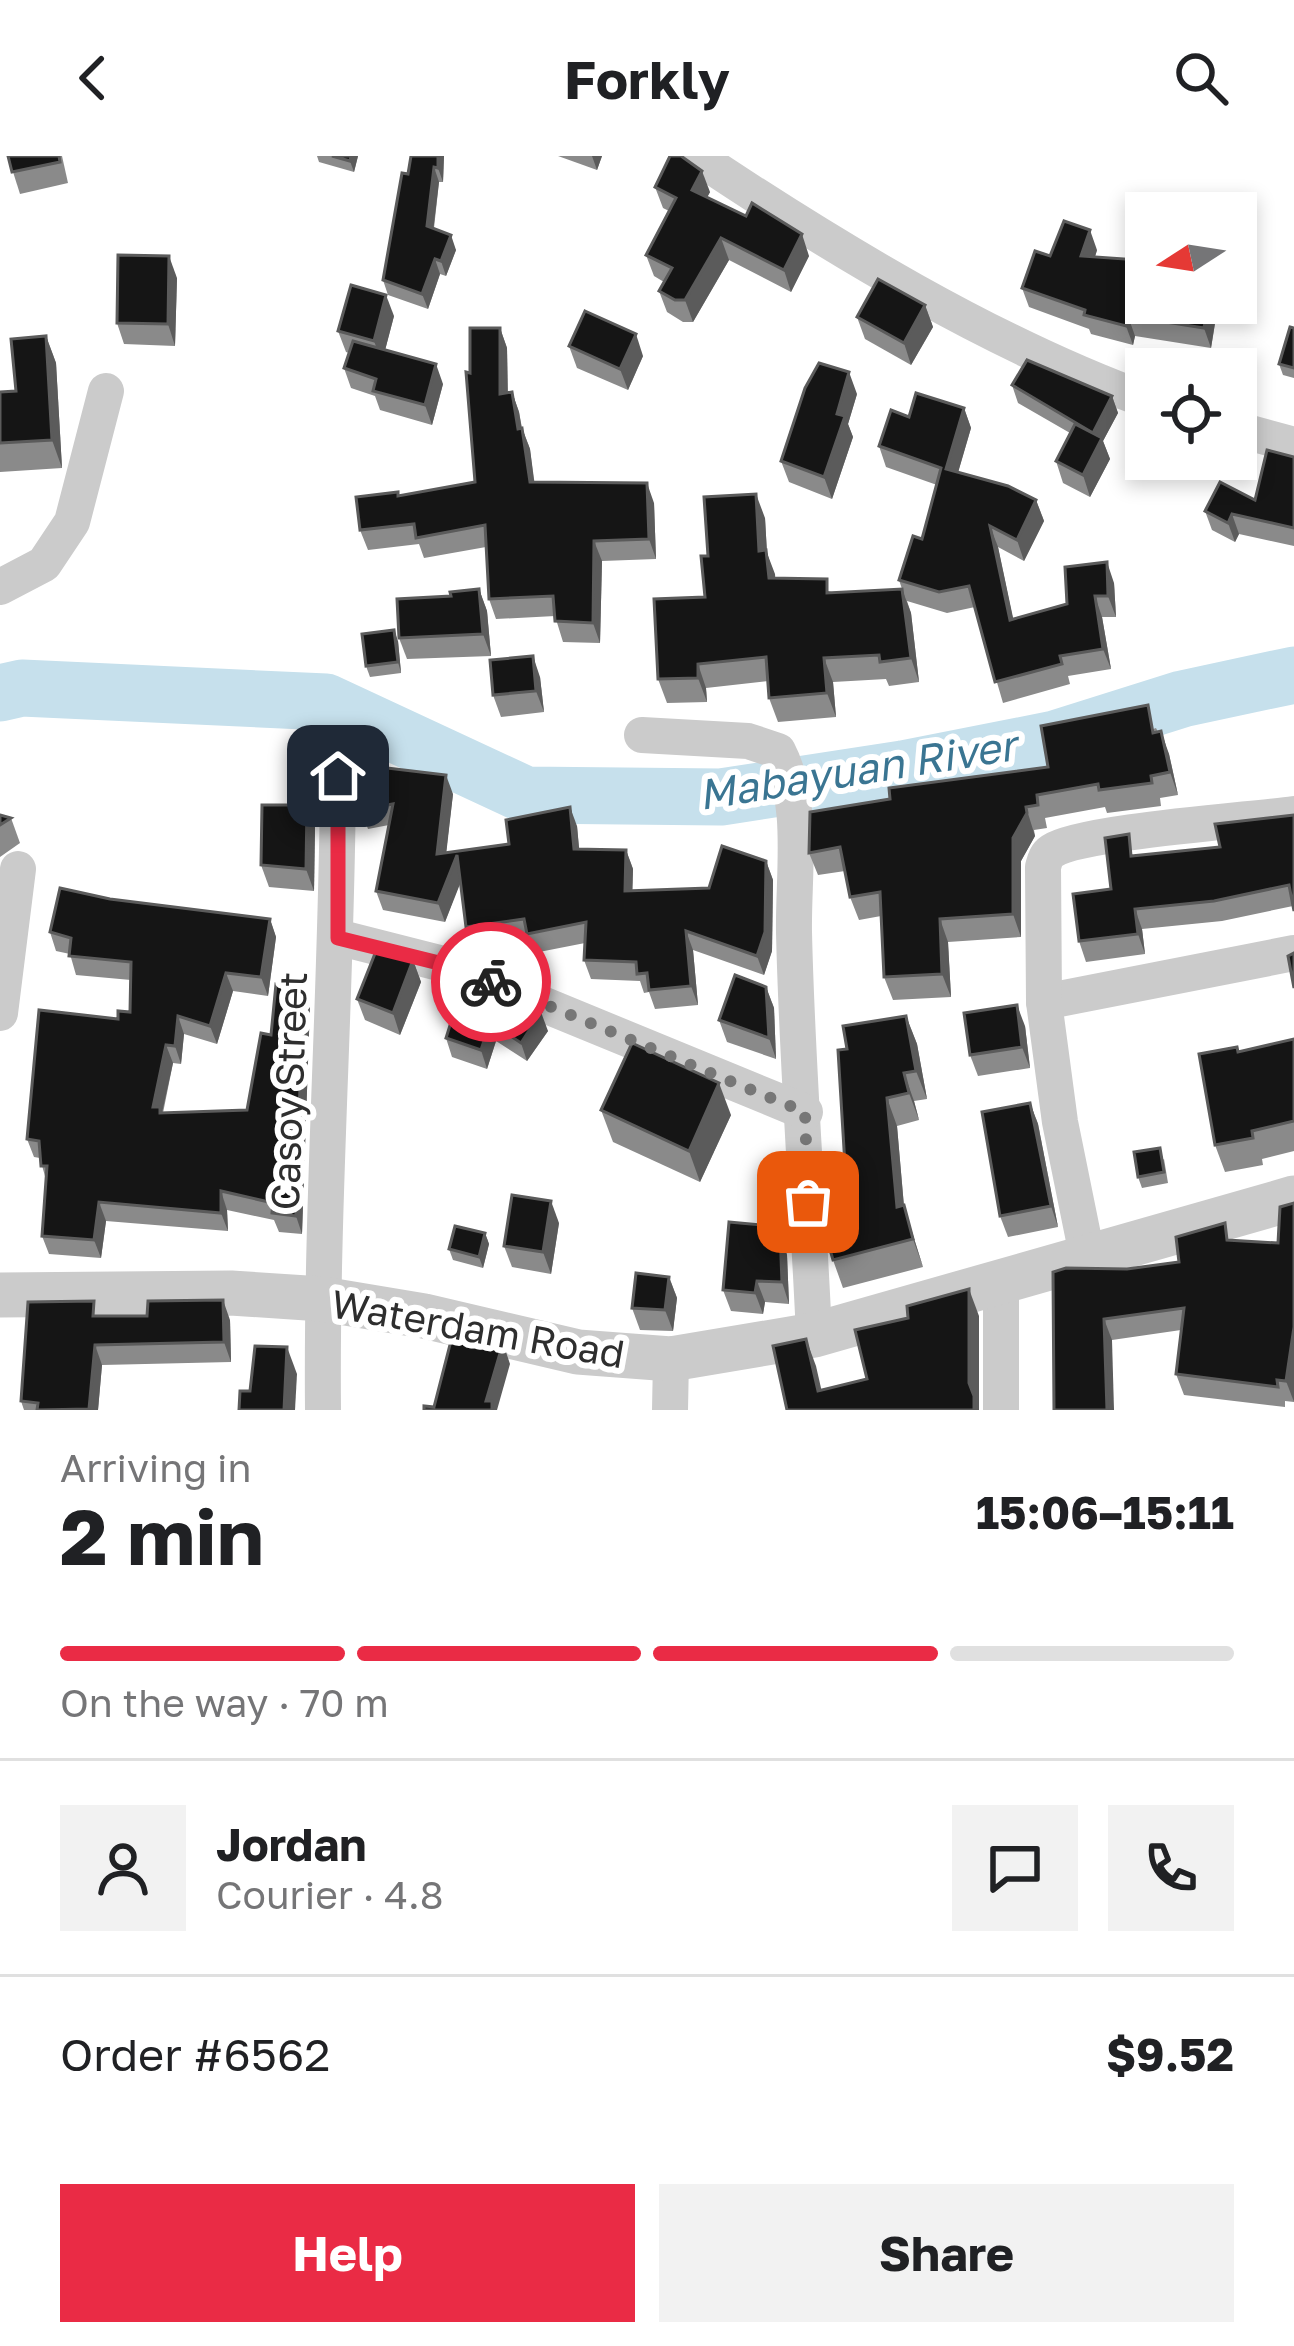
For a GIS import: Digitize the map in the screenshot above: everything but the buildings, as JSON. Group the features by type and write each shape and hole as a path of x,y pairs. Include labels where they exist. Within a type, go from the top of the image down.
{"street":[{"path":"696,156 787,217 1065,371 1125,392"},
{"path":"0,587 44,564 72,522 106,391"},
{"path":"1257,435 1294,445"},
{"path":"642,735 748,740 770,746 784,763 792,800 814,1335"},
{"name":"Casoy Street","path":"323,1410 322,1299 338,938 338,776"},
{"path":"1087,1255 1060,1121 1044,1001 1043,867 1052,850 1095,839 1294,814"},
{"path":"0,1013 18,868"},
{"path":"338,938 447,965 805,1112"},
{"path":"1044,1001 1294,953"},
{"name":"Waterdam Road","path":"0,1295 231,1293 322,1299 424,1316 578,1352 671,1359 814,1335 1294,1198"},
{"path":"1000,1283 1000,1410"},
{"path":"670,1410 671,1359"}],"waterway":[{"name":"Mabayuan River","path":"0,693 22,688 326,702 526,795 721,797 1055,739 1182,699 1294,675"}],"way so far":[{"path":"491,982 805,1112 808,1202"}],"route":[{"path":"338,776 338,938 447,965 491,982"}]}
